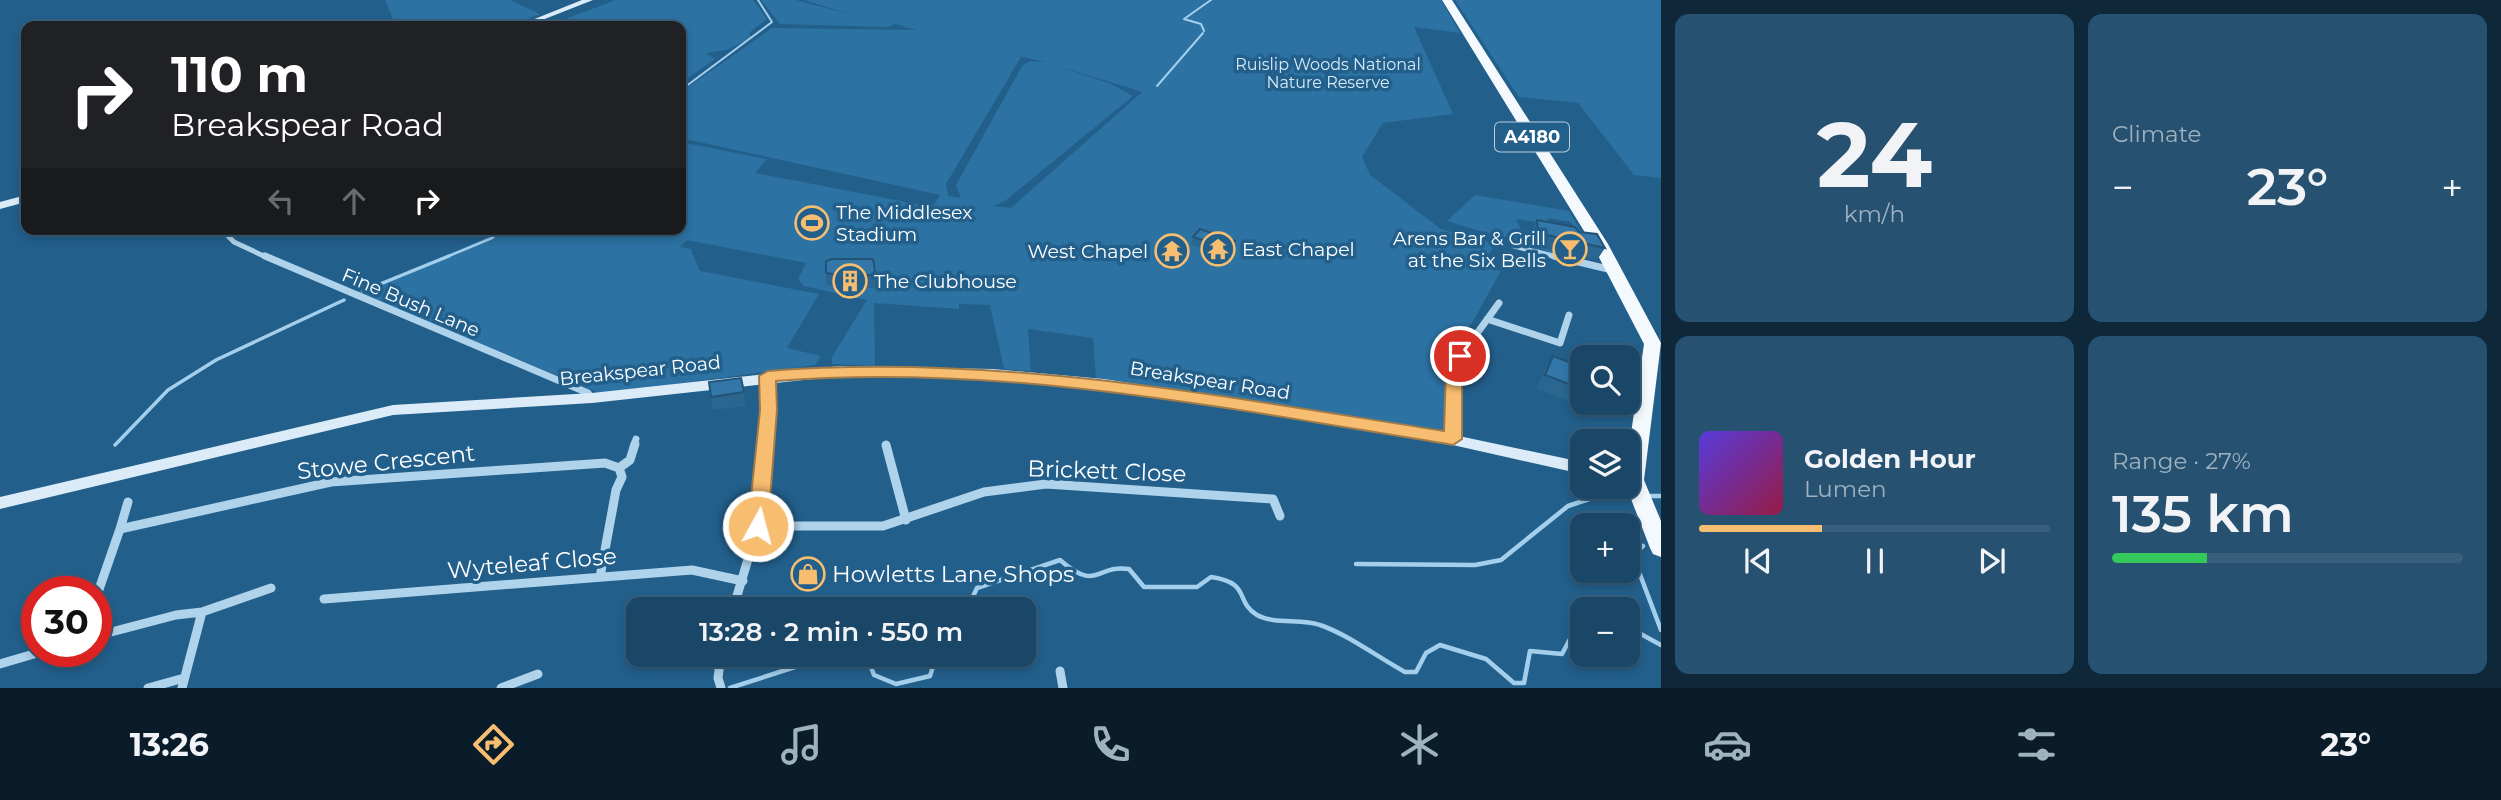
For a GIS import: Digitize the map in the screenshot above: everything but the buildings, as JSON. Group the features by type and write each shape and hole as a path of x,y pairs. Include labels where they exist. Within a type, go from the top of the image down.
{"main road":[{"name":"A4180","path":"1447,0 1614,270 1657,345 1640,433"},
{"name":"A4180","path":"1639,499 1661,548"}],"street":[{"path":"534,21 589,0"},
{"path":"0,206 21,200"},
{"name":"Fine Bush Lane","path":"227,235 234,242 588,393 592,398"},
{"path":"1514,246 1614,270"},
{"path":"1453,439 1454,371 1460,356 1499,303"},
{"path":"1487,319 1559,347 1569,315"},
{"name":"Breakspear Road","path":"0,503 393,410 592,398 768,376 840,371 1019,376 1104,384 1453,439 1570,465"},
{"path":"737,597 758,526 768,410 768,376"},
{"path":"600,577 616,490 622,477 619,468 630,460 636,439"},
{"path":"886,444 906,520"},
{"name":"Stowe Crescent","path":"120,529 331,482 605,463 619,468"},
{"name":"Brickett Close","path":"758,526 883,526 984,492 1046,484 1273,499 1280,516"},
{"path":"104,576 128,502"},
{"name":"Wyteleaf Close","path":"324,599 692,570 743,581"},
{"path":"112,632 176,615 202,612 271,588"},
{"path":"148,688 183,683 202,612"},
{"path":"0,664 21,658"},
{"path":"1060,671 1063,688"},
{"path":"500,688 538,674"}],"green space":[{"path":"385,0 510,0 540,14 522,21 394,21"},
{"path":"616,0 753,0 767,19 749,33 751,38 727,50 706,53 715,59 686,79 686,21 559,21"},
{"name":"Ruislip Woods National Nature Reserve","path":"761,0 796,0 849,14 804,0 1441,0 1460,33 1414,27 1453,114 1383,123 1362,157 1370,175 1441,229 1495,244 1484,265 1501,271 1450,362 1448,436 1342,415 1096,378 1093,338 1028,329 1031,371 1004,369 990,305 959,304 959,309 874,303 875,366 832,364 832,357 867,300 804,286 798,279 806,263 687,240 680,247 691,249 700,271 819,294 787,348 821,356 815,365 602,394 356,292 492,235 686,235 686,143 767,159 755,173 932,207 940,195 686,139 686,88 772,28 916,30 895,24 889,27 780,24","holes":["931,38 1046,62 1030,61 1022,66 956,185 961,198 948,196 946,184 1021,57","1052,64 1142,92 1011,208 993,206 1005,201 1133,96 1111,84"]},
{"path":"1455,0 1661,0 1661,178 1634,175 1578,103 1519,97"},
{"path":"1475,195 1569,211 1585,238 1580,237 1571,222 1547,218 1549,224 1516,219 1521,230 1530,232 1531,242 1522,240 1522,243 1564,253 1566,257 1447,221"}],"waterway":[{"path":"686,86 772,22 758,0"},
{"path":"1204,31 1201,24 1184,19 1211,0"},
{"path":"1157,86 1203,33"},
{"path":"444,258 496,235"},
{"path":"363,291 449,256"},
{"path":"115,445 168,390 216,360 344,300"},
{"path":"1649,496 1661,496"},
{"path":"1356,564 1475,565 1501,560 1568,506 1589,499"},
{"path":"1643,546 1633,556 1661,630"},
{"path":"973,597 977,588 1060,560 1082,575 1129,569 1144,587 1197,587 1211,577 1224,580 1238,588 1250,610 1257,615 1272,620 1320,625 1352,640 1405,672 1416,672 1426,653 1440,645 1486,659 1514,683 1524,683 1530,651 1562,654 1570,639"},
{"path":"1640,634 1661,645"},
{"path":"730,688 795,667"},
{"path":"871,667 874,675 896,684 930,676 933,667"}],"place":[{"name":"The Middlesex Stadium","path":"812,223"},
{"name":"East Chapel","path":"1218,249"},
{"name":"Arens Bar & Grill at the Six Bells","path":"1570,249"},
{"name":"West Chapel","path":"1172,251"},
{"name":"The Clubhouse","path":"850,281"},
{"name":"Howletts Lane Shops","path":"808,574"}],"route":[{"path":"758,526 764,476 768,376 840,371 1019,376 1104,384 1453,439 1454,371 1460,356"}]}
